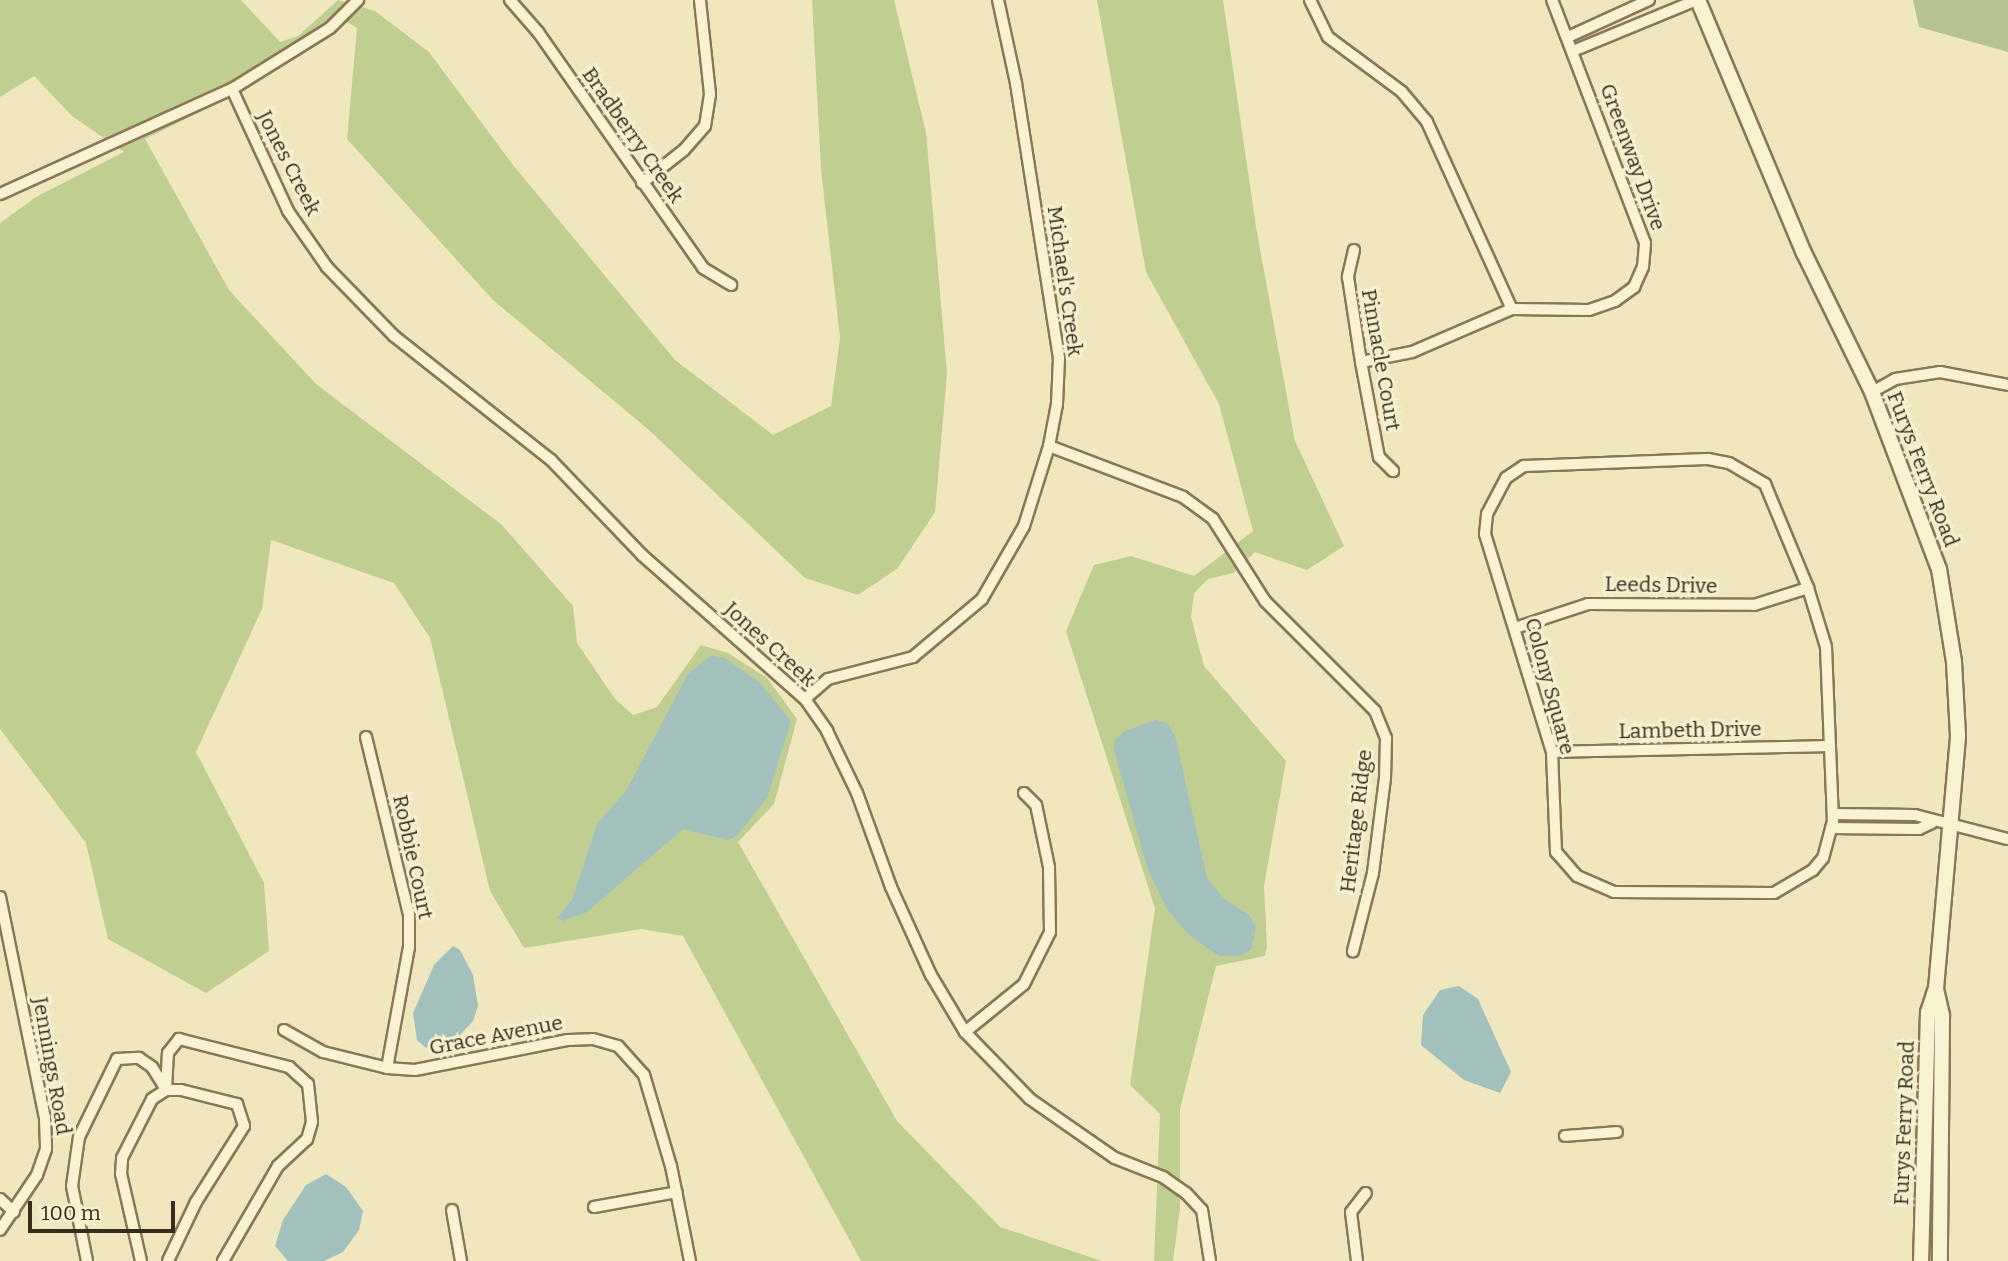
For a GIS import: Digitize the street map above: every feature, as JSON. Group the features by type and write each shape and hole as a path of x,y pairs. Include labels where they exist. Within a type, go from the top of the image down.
{"main road":[{"name":"Furys Ferry Road","path":"1698,0 1804,253 1872,392 1938,569 1954,662 1957,712 1936,988 1928,1012 1921,1261"},
{"name":"Furys Ferry Road","path":"1936,988 1942,1016 1940,1261"}],"street":[{"path":"0,194 232,89 330,28 358,0"},
{"name":"Bradberry Creek","path":"510,0 538,32 702,268 731,285"},
{"path":"642,183 684,150 705,126 710,94 700,0"},
{"name":"Michael's Creek","path":"805,699 828,679 913,657 982,599 1024,526 1049,446 1059,358 1016,83 998,0"},
{"path":"1310,0 1328,37 1402,92 1427,122 1512,309"},
{"name":"Greenway Drive","path":"1361,362 1412,352 1512,309 1589,310 1615,301 1634,287 1643,267 1641,231 1552,0"},
{"path":"1568,37 1649,0"},
{"path":"1573,51 1698,0"},
{"name":"Jones Creek","path":"232,89 288,211 327,267 394,336 551,460 642,555 805,699 827,731 857,793 891,887 931,975 965,1032 1030,1099 1115,1158 1163,1177 1186,1193 1202,1210 1210,1261"},
{"name":"Pinnacle Court","path":"1354,250 1348,277 1361,362 1379,457 1393,471"},
{"path":"1872,392 1895,379 1940,372 2008,385"},
{"name":"Heritage Ridge","path":"1049,446 1184,497 1213,519 1265,601 1376,711 1386,738 1385,778 1373,873 1353,951"},
{"name":"Colony Square","path":"1545,463 1729,463 1765,484 1808,588 1826,647 1828,746 1833,814 1823,858 1813,870 1774,893 1614,892 1577,876 1556,852 1552,752 1516,628 1485,534 1487,514 1506,478 1524,466 1545,463"},
{"name":"Leeds Drive","path":"1516,628 1588,604 1754,605 1808,588"},
{"name":"Robbie Court","path":"366,737 409,915 409,947 387,1068"},
{"name":"Lambeth Drive","path":"1552,752 1828,746"},
{"path":"965,1032 1024,984 1050,932 1049,867 1036,805 1024,793"},
{"path":"1833,814 1915,815 1932,823 2008,839"},
{"path":"1831,828 1919,830 1932,823"},
{"name":"Jennings Road","path":"0,897 45,1118 47,1149 14,1212 0,1230"},
{"name":"Grace Avenue","path":"284,1030 323,1052 387,1068 452,1066 568,1040 593,1039 618,1046 644,1075 677,1192 691,1261"},
{"path":"166,1090 168,1054 179,1040 289,1067 308,1084 312,1122 307,1139 278,1166 223,1261"},
{"path":"87,1261 72,1186 79,1138 117,1059 139,1058 152,1067 166,1090"},
{"path":"141,1261 121,1174 122,1158 152,1099 166,1090 237,1104 244,1126 196,1202 168,1261"},
{"path":"1565,1136 1617,1132"},
{"path":"594,1207 677,1192"},
{"path":"1357,1261 1351,1212 1366,1194"},
{"path":"0,1199 14,1212"},
{"path":"452,1210 461,1261"}],"green space":[{"path":"0,0 241,0 280,42 298,36 338,0 375,11 429,52 513,165 675,360 773,435 831,406 840,338 821,169 812,0 894,0 926,133 947,373 935,512 897,569 858,595 805,578 649,430 493,300 347,139 357,28 347,22 210,107 145,139 229,290 316,384 502,525 573,606 577,643 615,699 633,715 657,707 701,645 728,653 767,678 797,719 774,804 738,842 897,1121 1000,1227 1102,1261 861,1261 683,936 641,929 524,948 490,891 430,638 394,583 271,540 262,609 196,752 264,883 269,951 206,993 108,939 86,843 0,729 0,223 36,197 124,152 72,116 34,76 0,97"},
{"path":"1097,0 1223,0 1256,227 1295,441 1344,546 1307,570 1255,552 1233,573 1208,579 1194,593 1191,617 1204,666 1286,761 1264,886 1267,947 1265,956 1216,966 1180,1109 1180,1208 1173,1261 1154,1261 1160,1114 1130,1085 1155,908 1066,631 1094,565 1131,556 1194,576 1253,531 1219,404 1146,272"},
{"path":"1913,0 2008,0 2008,52 1919,27"}],"water":[{"path":"711,655 725,658 760,683 791,721 767,798 737,836 728,840 683,829 587,912 563,921 557,918 572,900 597,824 626,791 688,674"},
{"path":"1155,720 1167,723 1175,736 1207,878 1224,899 1249,915 1256,927 1251,950 1239,956 1219,956 1189,935 1167,909 1148,870 1114,750 1115,740 1123,732"},
{"path":"453,946 460,950 473,975 478,1006 473,1021 460,1035 426,1048 417,1040 413,1013 434,965"},
{"path":"1459,986 1478,999 1511,1072 1500,1093 1464,1080 1421,1045 1423,1015 1440,990"},
{"path":"326,1174 346,1187 363,1211 359,1230 343,1252 324,1261 288,1261 275,1246 283,1220 306,1185"}]}
